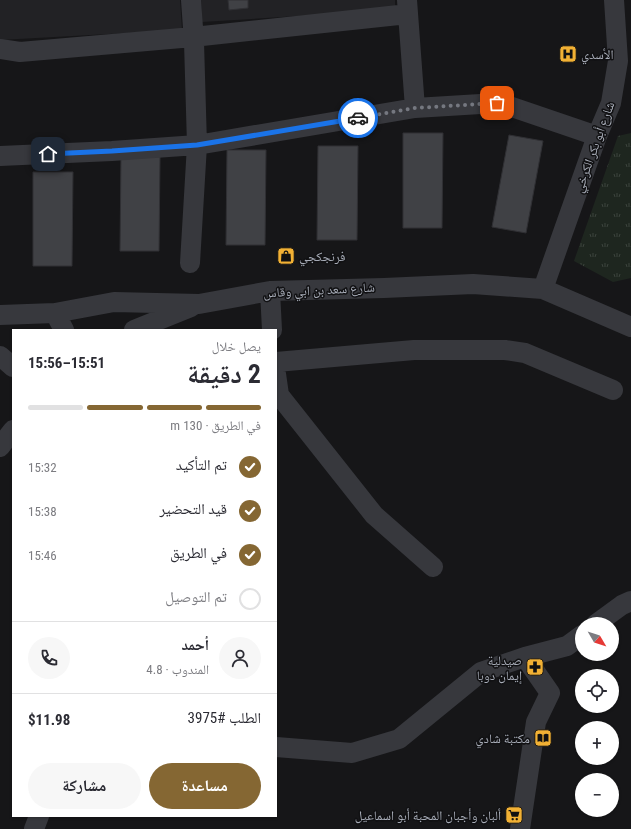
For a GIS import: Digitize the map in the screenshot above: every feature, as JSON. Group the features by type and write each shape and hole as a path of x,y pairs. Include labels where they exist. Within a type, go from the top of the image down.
{"street":[{"path":"190,263 197,145 191,0"},
{"name":"شارع أبو بكر الكرخي","path":"543,289 597,136 611,103 618,61 614,0"},
{"path":"0,49 20,52 193,37 407,7 415,108"},
{"path":"0,156 112,151 197,145 415,108 497,103 597,136"},
{"name":"شارع سعد بن ابي وقاس","path":"0,315 60,322 114,302 199,304 270,291 474,284 543,289 629,324"},
{"path":"270,291 272,329"},
{"path":"136,329 199,304"},
{"path":"277,362 414,350 505,350 525,353 613,390"},
{"path":"0,356 12,366"},
{"path":"277,381 279,395 374,515 433,567"},
{"path":"0,447 12,431"},
{"path":"606,617 622,605 631,601"},
{"path":"277,747 352,753 399,739 481,672 525,657 567,646 575,640"},
{"path":"520,829 536,722 550,693 525,657"},
{"path":"34,829 39,817"}],"shaded area":[{"path":"0,0 180,0 182,30 0,40"},
{"path":"201,0 395,0 395,10 202,22"}],"green space":[{"path":"631,133 631,278 613,282 574,261 618,136"}],"building":[{"path":"228,0 248,0 248,8 229,10"},
{"path":"403,133 443,133 442,228 403,228"},
{"path":"509,135 543,141 526,233 492,227"},
{"path":"318,146 358,146 357,240 317,240"},
{"path":"227,150 266,150 265,245 226,245"},
{"path":"121,157 160,157 159,251 120,251"},
{"path":"33,172 73,172 72,266 33,266"}],"way so far":[{"path":"358,118 415,108 497,103"}],"place":[{"name":"الأسدي","path":"568,54"},
{"name":"فرنجكجي","path":"286,256"},
{"name":"صيدلية إيمان دوبا","path":"535,667"},
{"name":"مكتبة شادي","path":"543,738"},
{"name":"ألبان وأجبان المحبة أبو اسماعيل","path":"514,815"}],"route":[{"path":"48,154 197,145 358,118"}]}
